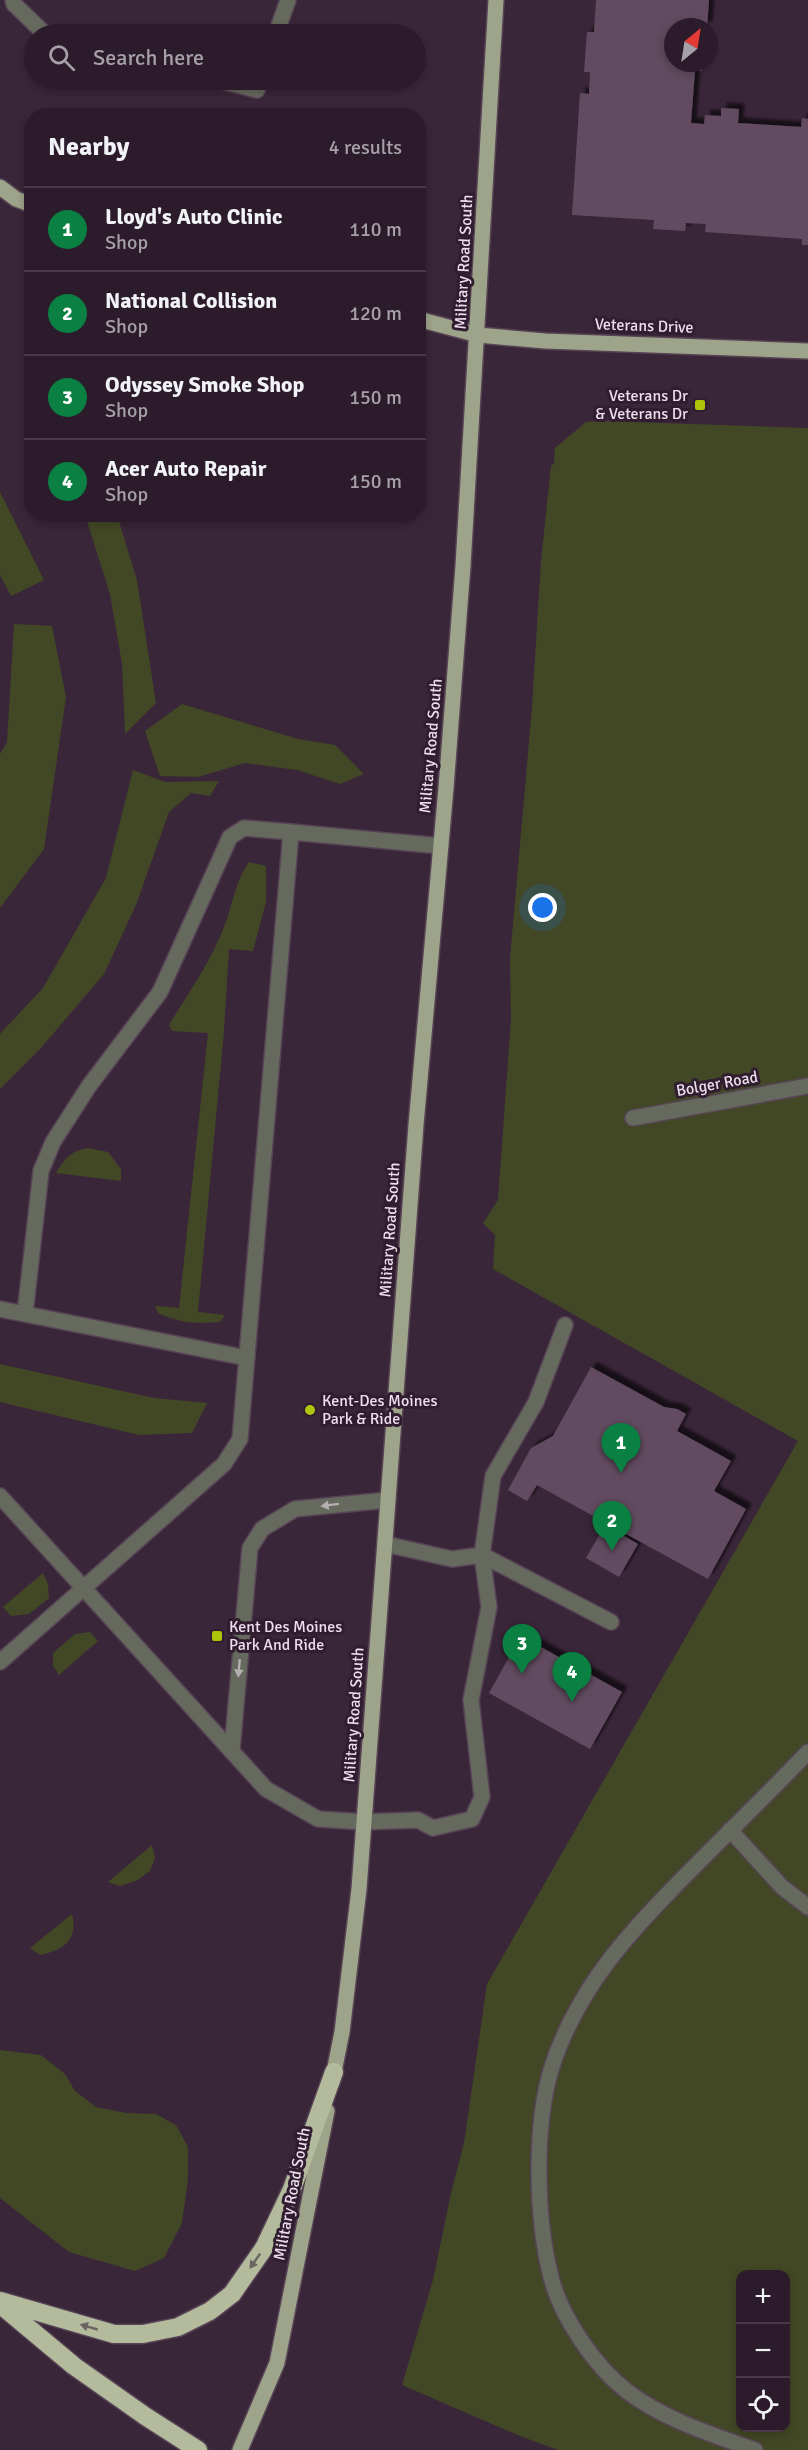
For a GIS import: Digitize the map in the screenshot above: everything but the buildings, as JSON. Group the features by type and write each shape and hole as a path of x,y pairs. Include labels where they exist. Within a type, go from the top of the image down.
{"highway":[{"path":"0,2302 114,2334 143,2334 177,2327 210,2311 232,2294 264,2248 292,2189 334,2072"},
{"path":"0,2302 74,2366 198,2450"}],"main road":[{"name":"Military Road South","path":"240,2450 277,2363 345,2011 359,1889 416,1125 463,566 496,0"},
{"path":"0,187 16,200"},
{"path":"0,199 24,202"},
{"name":"Veterans Drive","path":"426,321 478,335 808,351"}],"lane":[{"path":"13,0 14,4 35,24"},
{"path":"280,24 288,0"},
{"path":"25,1314 41,1171 53,1142 89,1086 160,992 230,837 244,828 441,846"},
{"path":"0,1662 224,1464 240,1439 291,832"},
{"name":"Bolger Road","path":"633,1118 808,1086"},
{"path":"0,1309 247,1358"},
{"path":"0,1496 267,1789 318,1819 363,1822 418,1820 433,1828 472,1819 482,1797 471,1700 489,1607 482,1555 493,1476 536,1402 565,1325"},
{"path":"232,1750 250,1548 262,1529 295,1509 388,1500"},
{"path":"385,1544 452,1559 482,1555 611,1622"},
{"path":"755,2450 696,2429 660,2412 627,2392 602,2368 566,2314 551,2278 542,2216 540,2152 544,2109 551,2072 562,2040 597,1976 634,1930 808,1752"},
{"path":"730,1830 782,1887 808,1907"}],"green space":[{"path":"586,422 808,428 808,2450 558,2450 402,2385 433,2280 464,2143 487,1984 798,1441 493,1269 495,1235 483,1223 498,1200 511,1019 510,958 532,707 541,561 555,448"},
{"path":"0,492 44,580 11,596 0,575"},
{"path":"87,522 119,522 137,580 156,703 125,734 122,664 110,594"},
{"path":"14,624 52,626 66,697 44,849 0,908 0,754 7,742"},
{"path":"182,704 298,739 335,745 364,774 340,784 297,770 245,763 198,777 160,776 145,731"},
{"path":"133,770 165,782 219,781 210,796 191,793 169,812 136,905 104,974 41,1048 0,1089 0,1034 43,988 106,878"},
{"path":"249,862 266,866 266,902 253,951 229,949 224,1031 198,1312 225,1315 220,1322 188,1322 158,1313 155,1306 179,1308 208,1033 172,1031 169,1025 213,952 224,927 240,877"},
{"path":"88,1148 108,1152 121,1169 121,1181 56,1173 69,1156"},
{"path":"0,1364 154,1398 207,1403 192,1433 139,1435 0,1402"},
{"path":"43,1573 48,1584 49,1598 29,1614 11,1616 3,1607"},
{"path":"90,1632 98,1641 59,1675 53,1666 53,1653 75,1634"},
{"path":"152,1845 155,1858 150,1871 136,1881 120,1886 108,1882"},
{"path":"72,1914 73,1931 62,1947 40,1955 30,1948"},
{"path":"0,2050 41,2055 65,2074 75,2091 96,2107 126,2113 156,2114 176,2125 188,2147 188,2179 182,2223 164,2258 135,2271 69,2252 0,2198"}],"place":[{"name":"Veterans Dr & Veterans Dr","path":"700,405"},
{"name":"Kent-Des Moines Park & Ride","path":"310,1410"},
{"name":"Lloyd's Auto Clinic","path":"621,1473"},
{"name":"National Collision","path":"612,1551"},
{"name":"Kent Des Moines Park And Ride","path":"217,1636"},
{"name":"Odyssey Smoke Shop","path":"522,1674"},
{"name":"Acer Auto Repair","path":"572,1702"}]}
